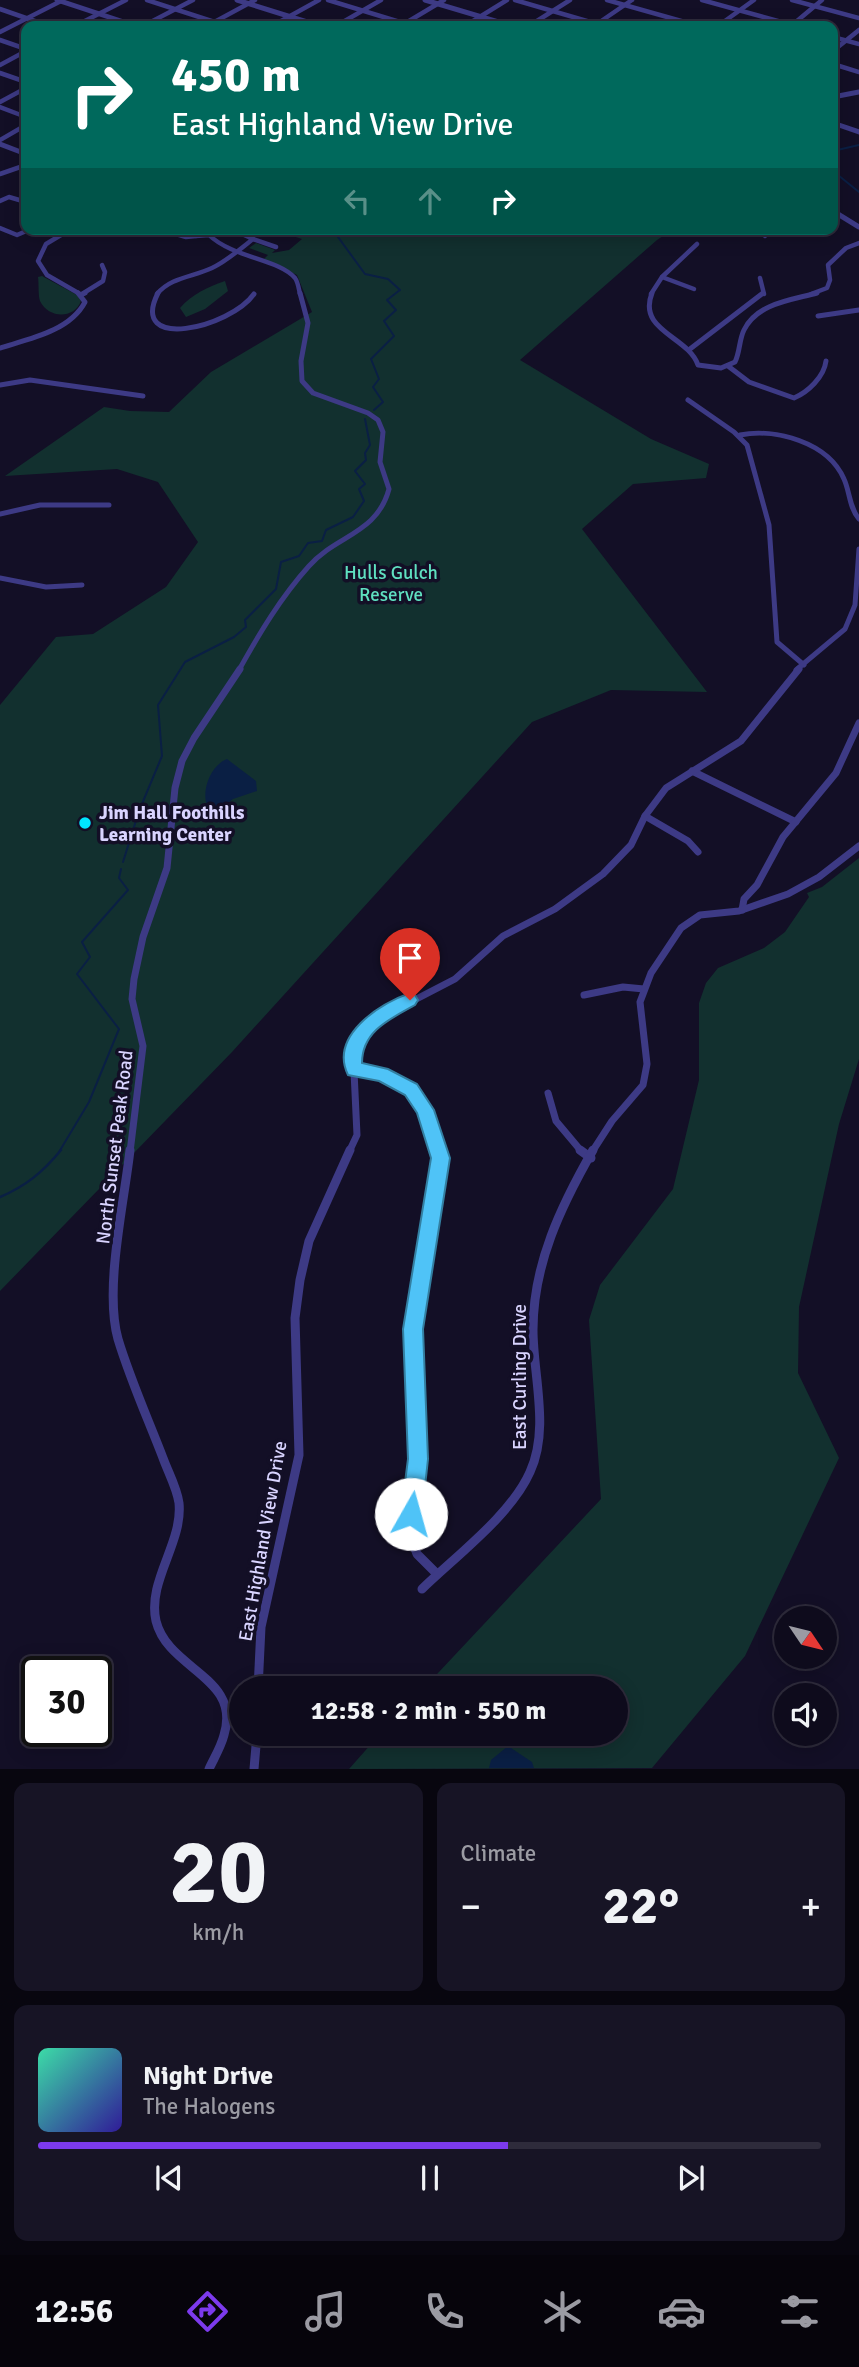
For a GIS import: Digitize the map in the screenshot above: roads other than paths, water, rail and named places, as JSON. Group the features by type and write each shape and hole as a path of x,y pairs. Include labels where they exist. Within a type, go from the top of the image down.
{"street":[{"path":"22,21 61,0 121,21"},
{"path":"85,21 126,0"},
{"path":"147,0 212,21"},
{"path":"153,21 193,0"},
{"path":"237,0 303,21"},
{"path":"217,21 255,0"},
{"path":"282,21 319,0"},
{"path":"328,0 392,21"},
{"path":"345,21 381,0"},
{"path":"417,0 488,21"},
{"path":"425,0 437,5"},
{"path":"410,21 444,0"},
{"path":"474,21 507,0"},
{"path":"515,0 583,21"},
{"path":"537,21 570,0"},
{"path":"607,0 681,21"},
{"path":"601,21 632,0"},
{"path":"702,0 776,21"},
{"path":"725,21 754,0"},
{"path":"792,0 859,18"},
{"path":"799,21 822,0"},
{"path":"0,9 33,21"},
{"path":"479,18 491,21"},
{"path":"0,32 21,22"},
{"path":"838,47 859,30"},
{"path":"838,38 859,44"},
{"path":"0,40 21,48"},
{"path":"0,65 21,53"},
{"path":"838,66 859,72"},
{"path":"0,73 21,80"},
{"path":"0,105 21,91"},
{"path":"838,96 859,92"},
{"path":"0,105 21,115"},
{"path":"838,125 859,132"},
{"path":"0,142 21,128"},
{"path":"0,142 21,152"},
{"path":"0,174 21,167"},
{"path":"0,201 9,197 21,201"},
{"path":"838,214 859,227"},
{"path":"0,228 21,234"},
{"path":"0,348 40,334 74,317 85,305 81,295 45,275 38,261 46,244 61,235"},
{"path":"209,235 215,243 234,252"},
{"path":"244,235 276,247"},
{"path":"253,239 210,269 178,279 162,289 154,301 155,317 166,328 194,331 234,312 251,301 254,294"},
{"path":"697,244 649,293 649,313 659,328 690,349 701,368 729,366 739,356 748,323 779,303 827,288 830,280 828,265 846,248 859,243"},
{"name":"North Sunset Peak Road","path":"209,1769 225,1735 228,1716 222,1692 163,1642 156,1620 157,1599 181,1521 179,1501 118,1338 112,1301 143,1046 132,999 134,979 143,937 167,868 175,788 182,761 194,738 227,692 255,641 304,571 318,557 375,519 386,500 388,489 380,462 383,432 378,421 368,413 313,393 302,381 301,360 308,323 296,279 275,266 234,252"},
{"path":"81,295 103,281 105,272 102,265"},
{"path":"662,277 694,289"},
{"path":"690,349 764,295 760,278"},
{"path":"818,316 859,310"},
{"path":"729,366 749,382 794,398 804,394 825,370 826,361"},
{"path":"0,385 18,380 38,379 71,388 129,391 143,396"},
{"path":"688,400 705,415 740,435 747,445 769,525 777,642 804,665"},
{"path":"740,435 756,432 775,434 825,457 842,475 852,511 859,519"},
{"path":"0,514 40,505 82,508 109,505"},
{"name":"East Highland View Drive","path":"259,1676 261,1628 267,1593 299,1455 295,1318 300,1280 309,1241 357,1135 353,1050 370,1023 455,979 503,936 555,909 603,874 631,845 645,816 666,788 741,741 775,693 838,637 850,621 855,606 859,549"},
{"path":"0,578 46,587 82,585"},
{"path":"742,910 744,899 796,822 835,773 859,723"},
{"path":"692,771 796,822"},
{"path":"645,816 688,841 698,852"},
{"path":"742,910 826,875 859,846"},
{"name":"East Curling Drive","path":"422,1589 512,1498 531,1472 537,1442 533,1329 539,1276 552,1235 591,1158 614,1118 643,1086 647,1066 640,1021 644,989 680,929 692,917 742,910"},
{"path":"584,995 623,987 644,989"},
{"path":"354,1070 382,1074 411,1090 422,1103 439,1146 441,1162 413,1329 418,1459 409,1533 417,1554 437,1574"},
{"path":"548,1093 550,1111 577,1149 591,1158"},
{"path":"254,1769 256,1746"}],"water":[{"path":"227,759 256,781 257,791 233,799 213,814 206,801 207,784 215,769"},
{"path":"508,1746 532,1762 534,1768 489,1768 491,1760"}],"waterway":[{"path":"838,150 859,145"},
{"path":"838,175 859,192"},
{"path":"338,237 365,274 388,279 400,290 387,300 396,310 384,321 394,336 371,359 379,379 373,387 383,402 374,410"},
{"path":"123,862 139,811 162,756 158,705 185,662 234,637 246,627 245,620 276,589 281,562 299,556 308,543 322,541 326,530 353,517 364,501 359,489 365,484 355,471 366,460 365,453 370,445 365,419"},
{"path":"59,1152 89,1102 119,1029 77,974 90,957 82,942 128,890 119,878 121,869"},
{"path":"0,1197 34,1178 61,1150"}],"place":[{"name":"Jim Hall Foothills Learning Center","path":"85,823"}],"park label":[{"name":"Hulls Gulch Reserve","path":"391,583"}]}
